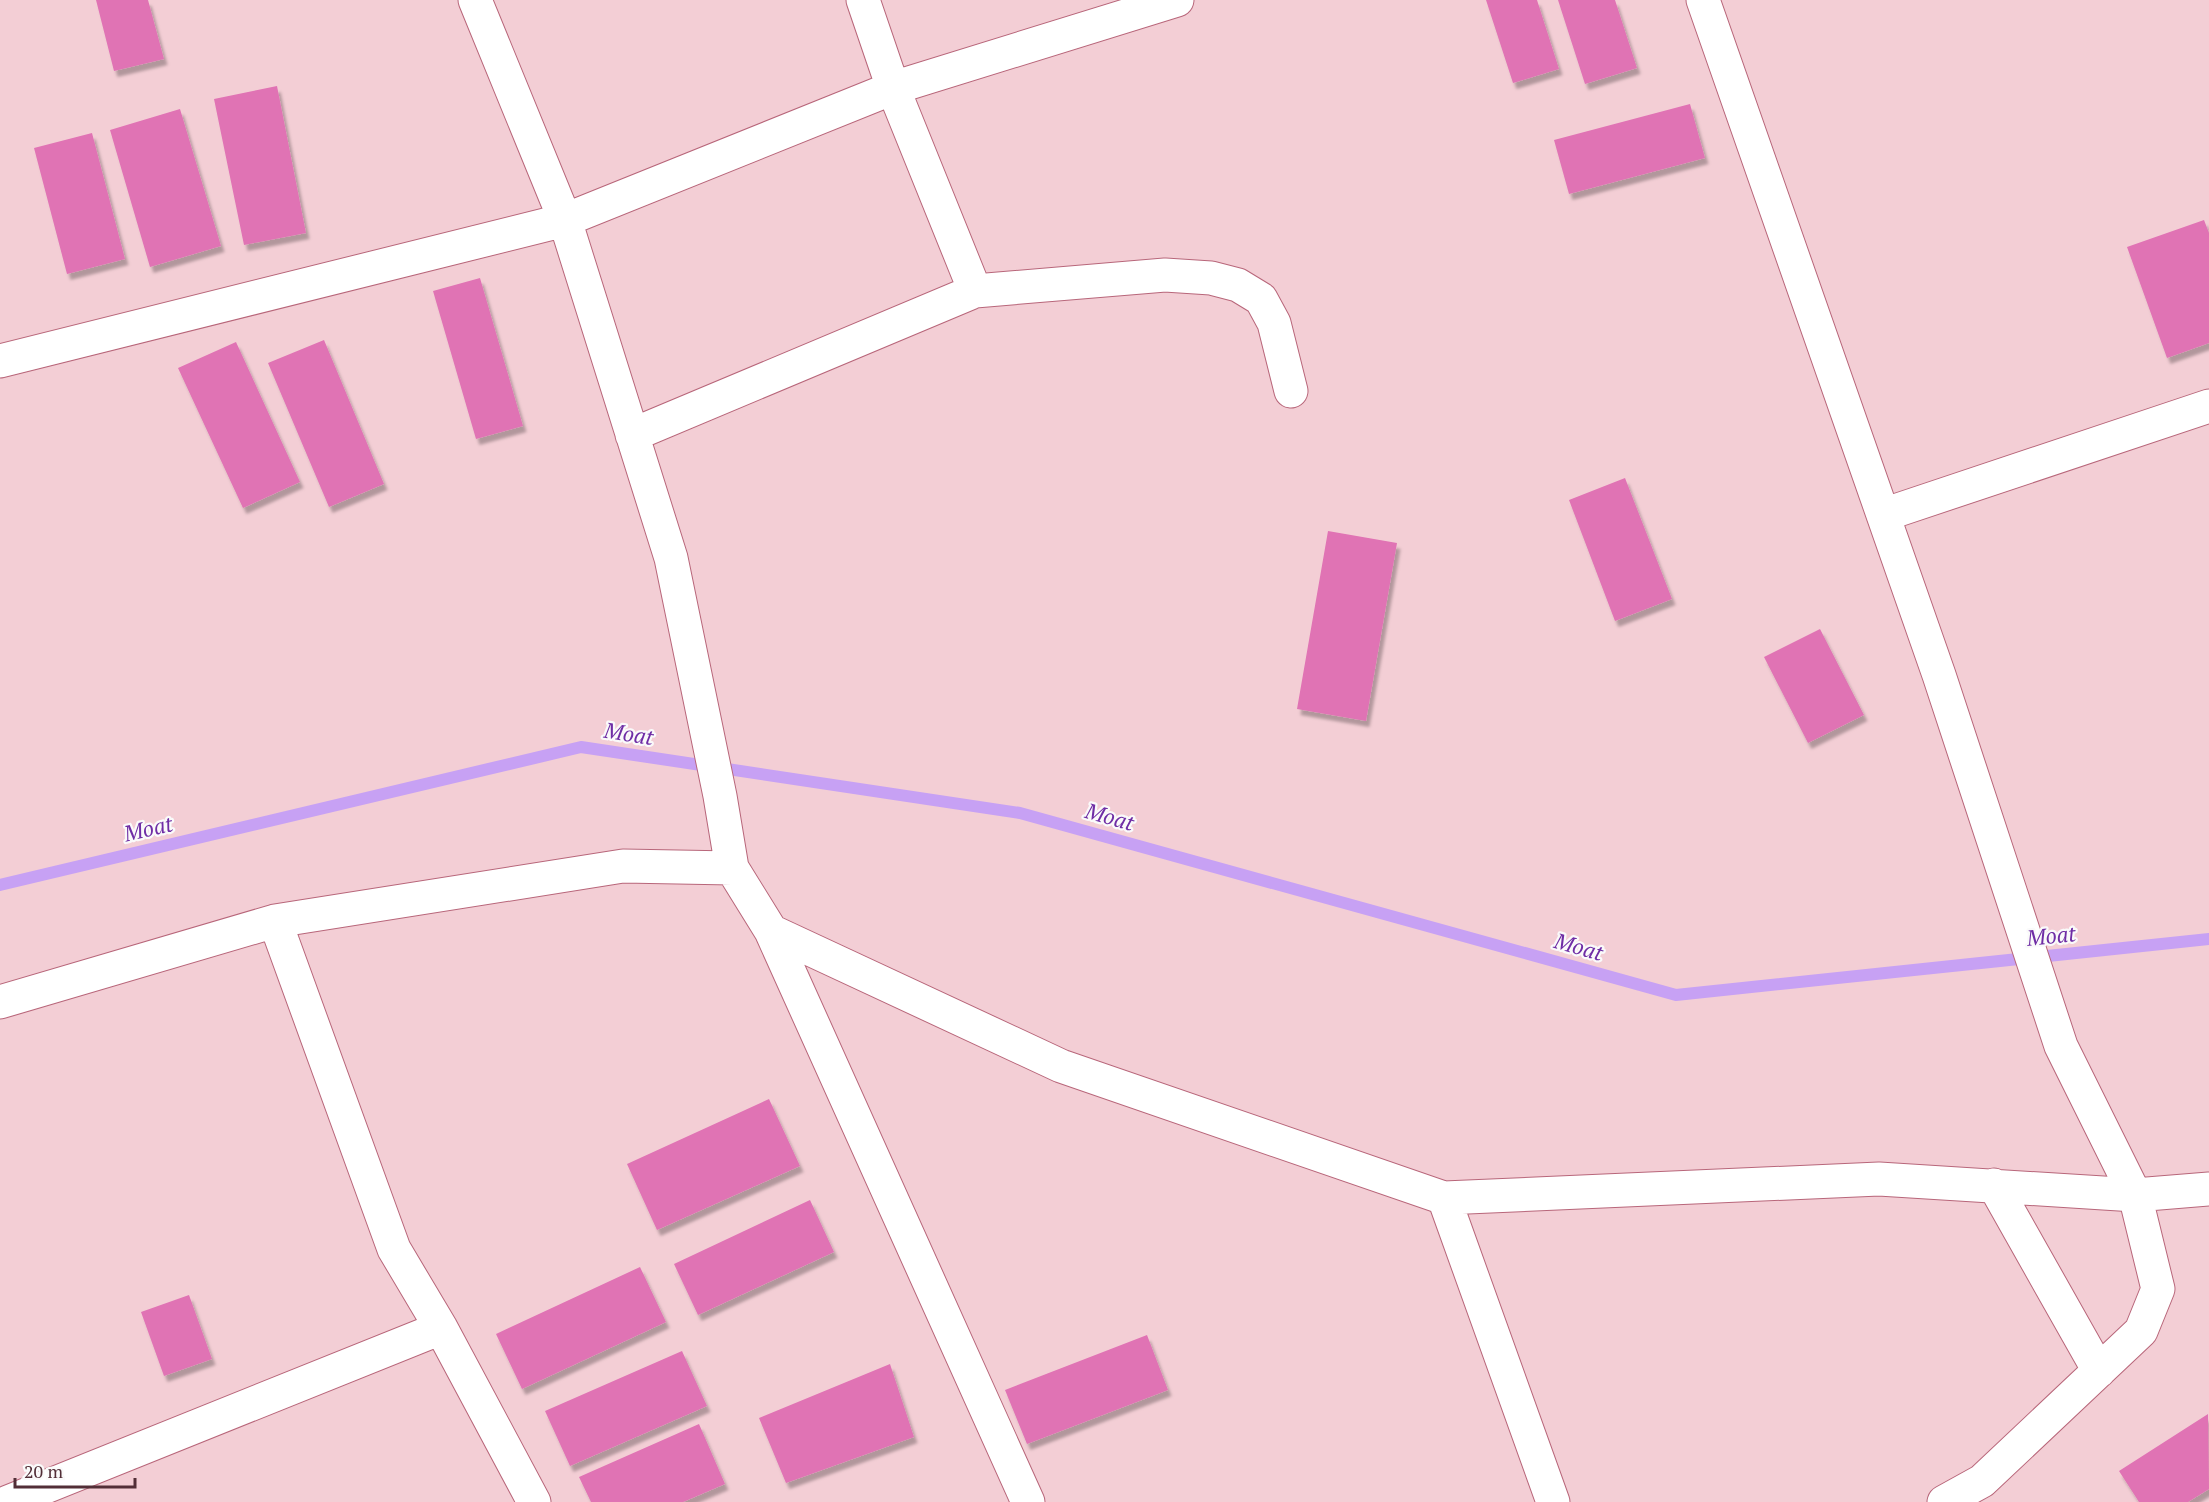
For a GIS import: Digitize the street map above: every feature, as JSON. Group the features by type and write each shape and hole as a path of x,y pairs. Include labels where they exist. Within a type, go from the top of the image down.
{"street":[{"path":"475,0 565,220 671,558 720,796 732,868 771,931 1028,1502"},
{"path":"863,0 893,88 975,291"},
{"path":"0,361 565,220 893,88 1177,0"},
{"path":"1703,0 1939,675 2061,1046 2135,1195 2158,1289 2141,1331 2099,1371 1991,1491 1944,1502"},
{"path":"632,435 975,291 1165,275 1211,278 1238,285 1261,299 1274,323 1291,391"},
{"path":"1883,515 2209,406"},
{"path":"0,1002 275,921 623,866 732,868"},
{"path":"275,921 394,1249 441,1328 534,1502"},
{"path":"771,931 1061,1066 1444,1198 1879,1179 2135,1195 2209,1189"},
{"path":"1994,1185 2099,1371"},
{"path":"1444,1198 1553,1502"},
{"path":"8,1502 441,1328"}],"building":[{"path":"96,0 148,0 164,59 114,71"},
{"path":"1486,0 1537,0 1559,69 1513,83"},
{"path":"1558,0 1615,0 1637,68 1585,84"},
{"path":"277,86 306,233 244,245 214,99"},
{"path":"1690,104 1705,158 1569,194 1554,140"},
{"path":"180,109 221,246 150,267 110,130"},
{"path":"92,133 125,259 67,274 34,148"},
{"path":"2204,220 2209,233 2209,343 2167,358 2127,247"},
{"path":"480,278 523,426 476,439 433,291"},
{"path":"324,340 384,484 329,507 268,363"},
{"path":"236,342 300,482 243,508 178,368"},
{"path":"1625,478 1672,599 1615,621 1569,500"},
{"path":"1328,531 1397,543 1366,721 1297,709"},
{"path":"1820,629 1864,715 1808,743 1764,657"},
{"path":"769,1099 800,1166 657,1230 627,1164"},
{"path":"810,1200 834,1252 698,1315 674,1264"},
{"path":"640,1267 666,1322 522,1389 496,1334"},
{"path":"189,1295 212,1359 164,1376 141,1312"},
{"path":"1147,1335 1168,1390 1027,1444 1005,1390"},
{"path":"682,1351 707,1406 570,1466 545,1411"},
{"path":"890,1364 914,1437 786,1483 759,1418"},
{"path":"2208,1414 2209,1489 2188,1502 2139,1502 2119,1471"},
{"path":"699,1424 725,1484 683,1502 591,1502 579,1477"}],"waterway":[{"name":"Moat","path":"0,885 581,747 1020,813 1676,995 2209,939"}]}
